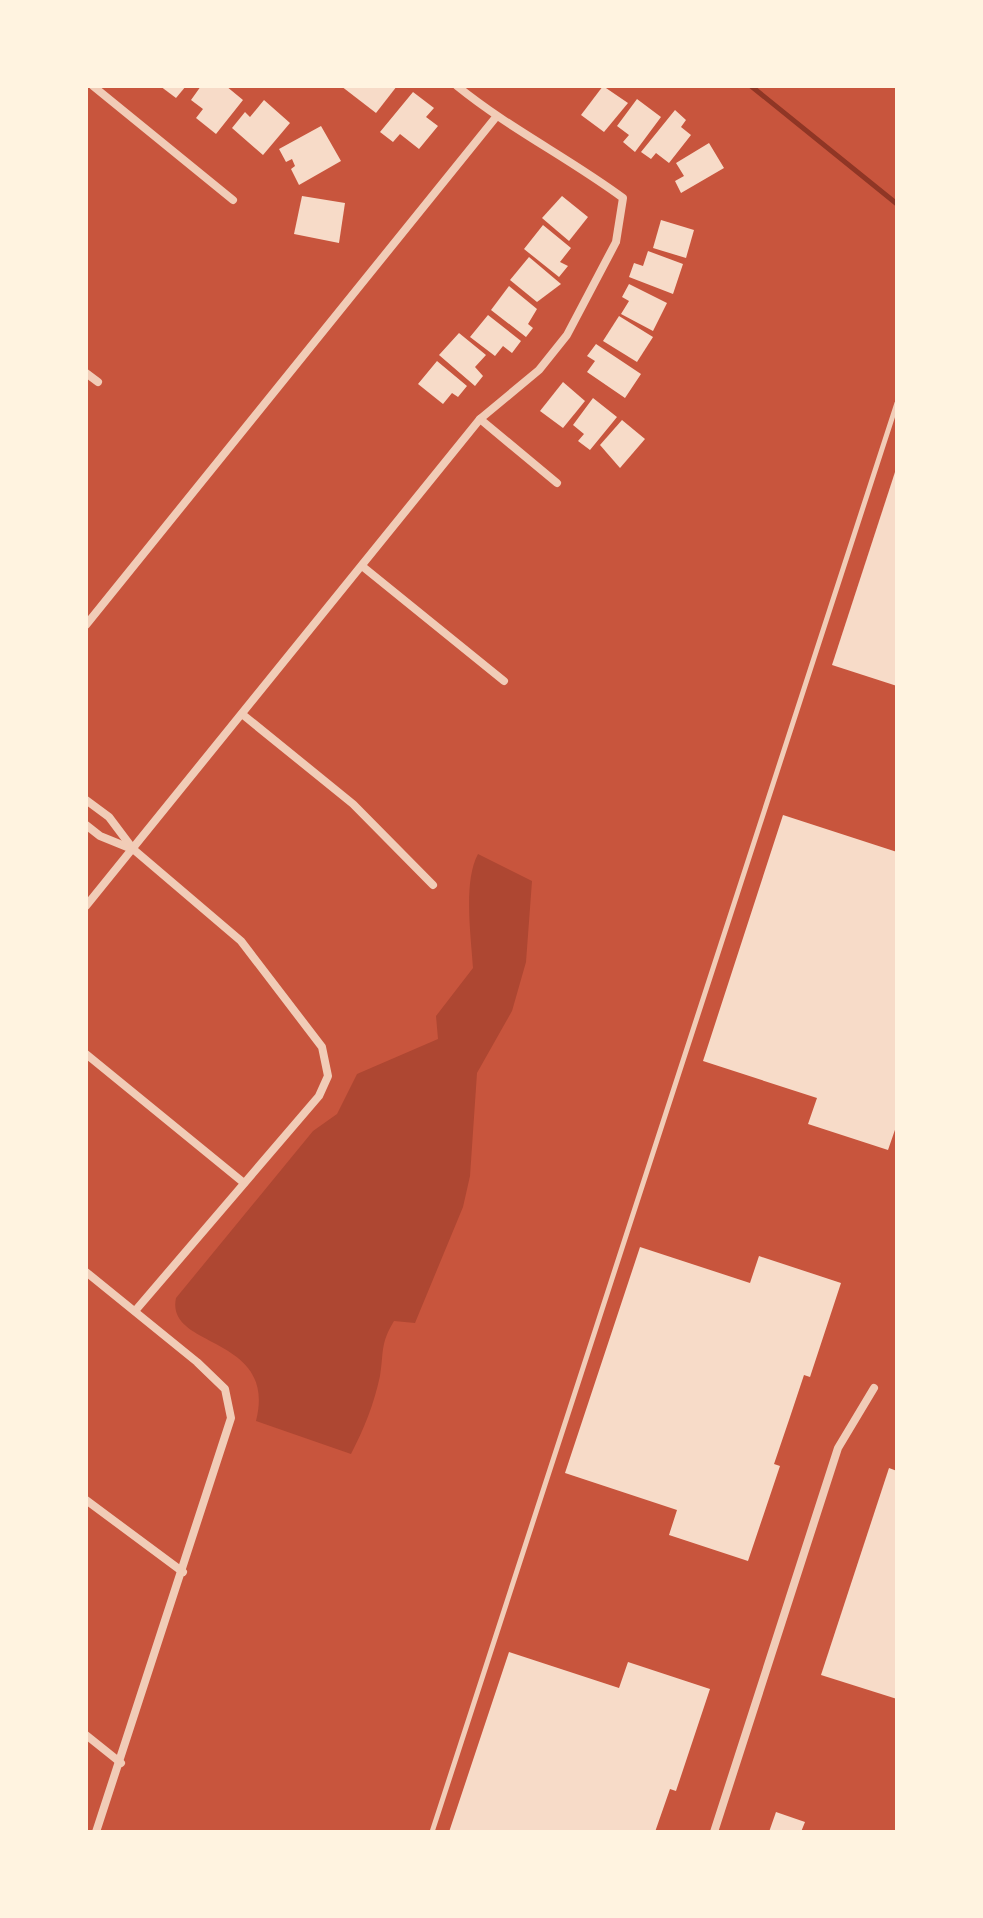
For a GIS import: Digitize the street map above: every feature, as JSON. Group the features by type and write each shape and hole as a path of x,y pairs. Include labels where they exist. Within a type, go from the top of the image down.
{"street":[{"path":"93,86 233,200"},
{"path":"86,906 480,419 539,370 567,335 616,242 623,198 578,164 538,145 496,117 457,86"},
{"path":"86,625 496,117"},
{"path":"86,373 98,382"},
{"path":"480,419 557,483"},
{"path":"362,566 504,681"},
{"path":"242,714 353,804 433,885"},
{"path":"86,800 109,817 133,849 241,941 322,1047 328,1076 319,1096 135,1311"},
{"path":"86,825 100,836 133,849"},
{"path":"86,1054 244,1183"},
{"path":"86,1272 225,1389 231,1418 96,1832"},
{"path":"714,1832 838,1448 874,1388"},
{"path":"86,1500 183,1572"},
{"path":"86,1735 121,1763"}],"lane":[{"path":"432,1832 897,403"}],"shaded area":[{"path":"478,854 532,881 526,962 512,1011 477,1073 470,1176 463,1207 415,1323 394,1321 384,1342 375,1396 351,1454 256,1421 258,1393 251,1372 237,1358 187,1327 177,1315 176,1298 313,1131 337,1114 357,1074 438,1039 436,1016 473,968 469,894"}],"building":[{"path":"160,86 186,86 176,98"},
{"path":"201,86 226,86 243,100 216,134 196,118 203,109 191,100"},
{"path":"341,86 397,86 376,113"},
{"path":"603,86 628,103 604,132 581,115"},
{"path":"413,92 434,108 426,117 438,126 419,149 400,134 393,142 380,132"},
{"path":"637,99 661,117 635,152 623,142 629,135 617,126"},
{"path":"264,100 290,123 263,155 232,128 245,112 250,117"},
{"path":"675,110 686,120 681,127 691,135 669,163 656,153 651,159 641,152"},
{"path":"321,126 341,161 299,185 291,169 295,166 292,159 286,162 279,149"},
{"path":"709,143 724,168 681,193 675,181 684,176 676,163"},
{"path":"302,196 345,203 339,243 294,234"},
{"path":"562,196 588,217 569,241 542,218"},
{"path":"661,220 694,230 686,258 653,248"},
{"path":"543,225 571,248 560,262 568,266 559,277 524,249"},
{"path":"648,251 683,264 673,294 629,277 634,263 643,266"},
{"path":"529,257 561,284 537,302 510,280"},
{"path":"629,284 667,303 653,331 621,314 629,301 622,297"},
{"path":"509,286 537,309 528,324 533,328 526,337 491,310"},
{"path":"488,315 521,341 512,353 503,346 495,356 470,337"},
{"path":"619,316 653,337 637,362 603,341"},
{"path":"459,333 486,355 475,367 483,376 475,386 439,355"},
{"path":"596,344 641,374 625,398 587,372 595,361 587,356"},
{"path":"437,361 467,386 458,397 452,393 443,404 418,384"},
{"path":"563,382 585,401 563,428 540,411"},
{"path":"593,398 617,417 590,450 578,441 584,434 573,425"},
{"path":"622,420 645,439 620,468 600,445"},
{"path":"897,469 897,686 832,665"},
{"path":"783,815 897,852 897,1124 888,1150 808,1124 817,1098 703,1061"},
{"path":"640,1247 750,1283 759,1256 841,1283 810,1377 804,1375 774,1464 780,1466 748,1561 669,1535 677,1510 565,1473"},
{"path":"889,1468 897,1471 897,1699 821,1675"},
{"path":"509,1652 619,1688 628,1662 710,1689 676,1791 670,1789 655,1832 449,1832"},
{"path":"776,1812 805,1822 801,1832 769,1832"}],"waterway":[{"path":"751,86 897,204"}]}
